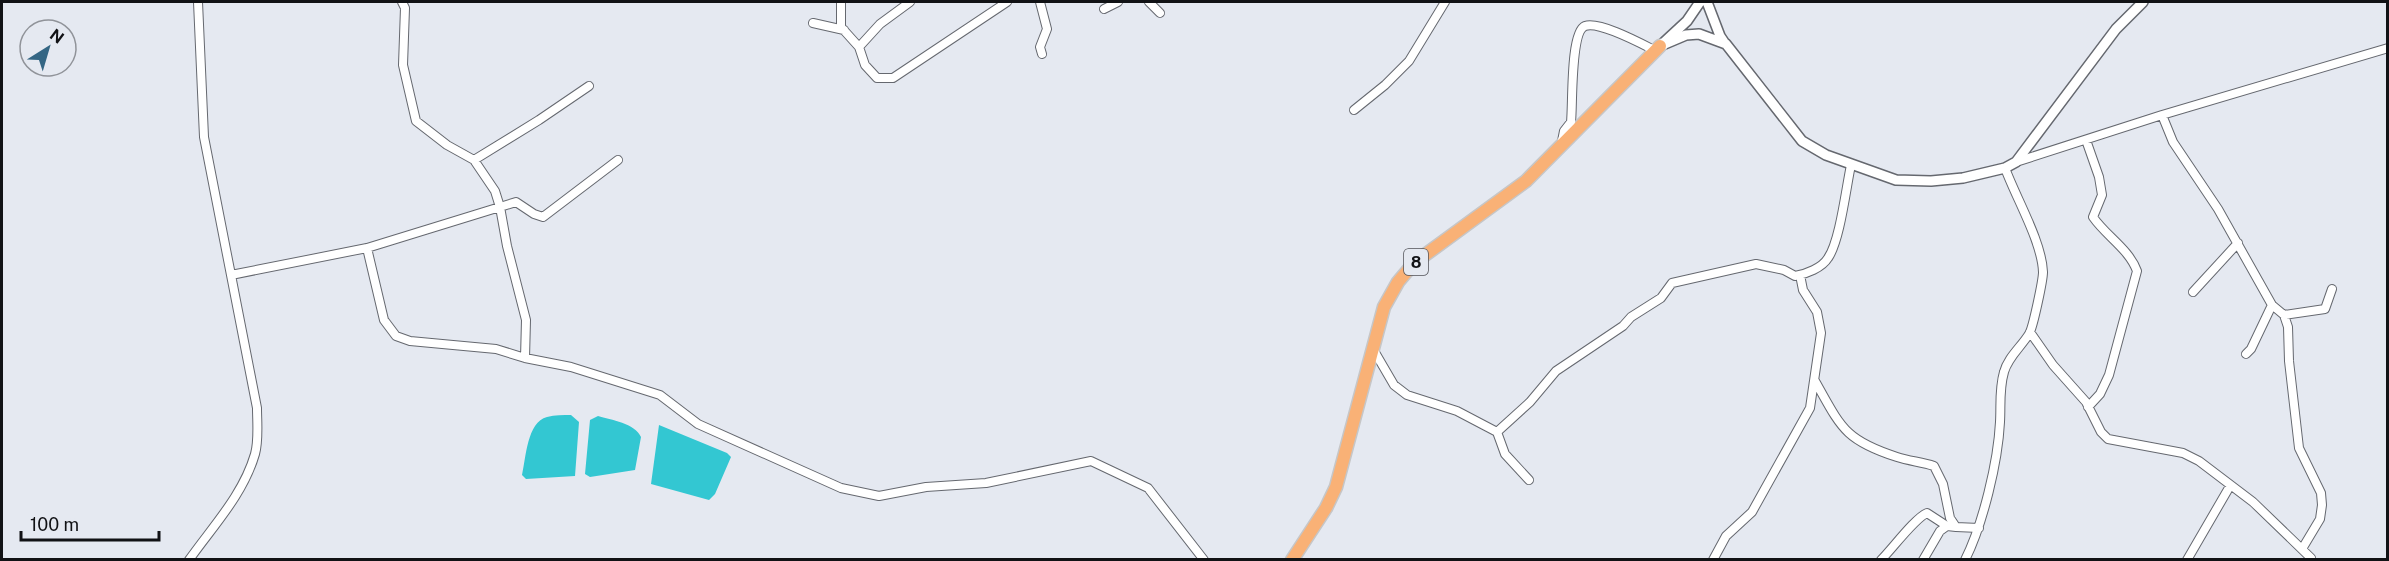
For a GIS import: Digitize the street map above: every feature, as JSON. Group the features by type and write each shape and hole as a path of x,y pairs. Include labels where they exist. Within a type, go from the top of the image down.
{"main road":[{"name":"8","path":"1292,560 1326,508 1336,487 1384,307 1398,282 1414,263 1526,181 1658,49"}],"street":[{"path":"189,560 242,487 256,452 257,408 204,137 198,2"},
{"path":"402,2 405,8 403,65 416,122 447,146 474,160 495,190 526,320 525,358"},
{"path":"841,2 841,27 860,47 865,65 877,78 893,78 1007,2"},
{"path":"860,47 880,24 910,2"},
{"path":"1040,2 1047,29 1040,47 1042,54"},
{"path":"1104,9 1118,2"},
{"path":"1149,2 1160,13"},
{"path":"1354,110 1385,85 1409,60 1445,2"},
{"path":"1658,49 1687,21 1700,2"},
{"path":"1707,2 1720,36 1802,141 1826,155 1896,180 1930,181 1963,178 2005,168 2016,162 2162,115 2388,48"},
{"path":"2016,162 2116,30 2143,2"},
{"path":"813,23 844,30"},
{"path":"1561,148 1564,131 1571,122 1575,46 1579,31 1584,26 1593,26 1658,49 1686,35 1699,34 1726,44"},
{"path":"474,160 539,120 588,86"},
{"path":"2162,115 2173,142 2238,243 2272,305 2284,315 2288,327 2289,361 2299,448 2321,493 2322,505 2320,519 2302,549"},
{"path":"2086,140 2099,177 2102,195 2093,217 2101,229 2133,258 2137,271 2109,375 2100,394 2088,407"},
{"path":"231,275 367,248 516,202 543,217 618,160"},
{"path":"1497,432 1530,402 1556,371 1623,326 1631,316 1661,298 1672,283 1756,264 1784,270 1795,276 1820,266 1828,259 1834,245 1851,165"},
{"path":"1965,560 1979,528 1991,477 2004,370 2014,352 2030,332 2043,273 2040,251 2005,168"},
{"path":"2193,292 2238,243"},
{"path":"367,248 384,320 396,336 410,341 496,349 525,358 571,367 660,395 698,424 841,488 879,496 926,487 986,483 1091,461 1148,488 1204,560"},
{"path":"1713,560 1726,536 1752,512 1806,419 1810,408 1821,333 1816,312 1803,290 1800,275"},
{"path":"2284,315 2325,309 2332,289"},
{"path":"2246,354 2251,349 2272,305"},
{"path":"2030,332 2053,365 2088,407 2101,432 2109,439 2182,453 2199,462 2253,502 2311,558"},
{"path":"1373,350 1394,385 1407,395 1457,411 1497,432 1505,454 1529,480"},
{"path":"1815,381 1839,425 1860,443 1899,458 1934,466 1943,484 1950,518 1956,526"},
{"path":"2187,560 2230,486"},
{"path":"1881,560 1896,546 1920,516 1928,513 1947,526 1979,528"},
{"path":"1923,560 1940,531 1947,526"}],"water":[{"path":"571,415 579,422 575,476 526,479 522,475 528,442 535,426 547,417"},
{"path":"598,416 622,423 638,432 641,437 635,470 590,477 585,474 590,420"},
{"path":"659,425 727,453 731,457 715,494 709,500 651,484"}]}
